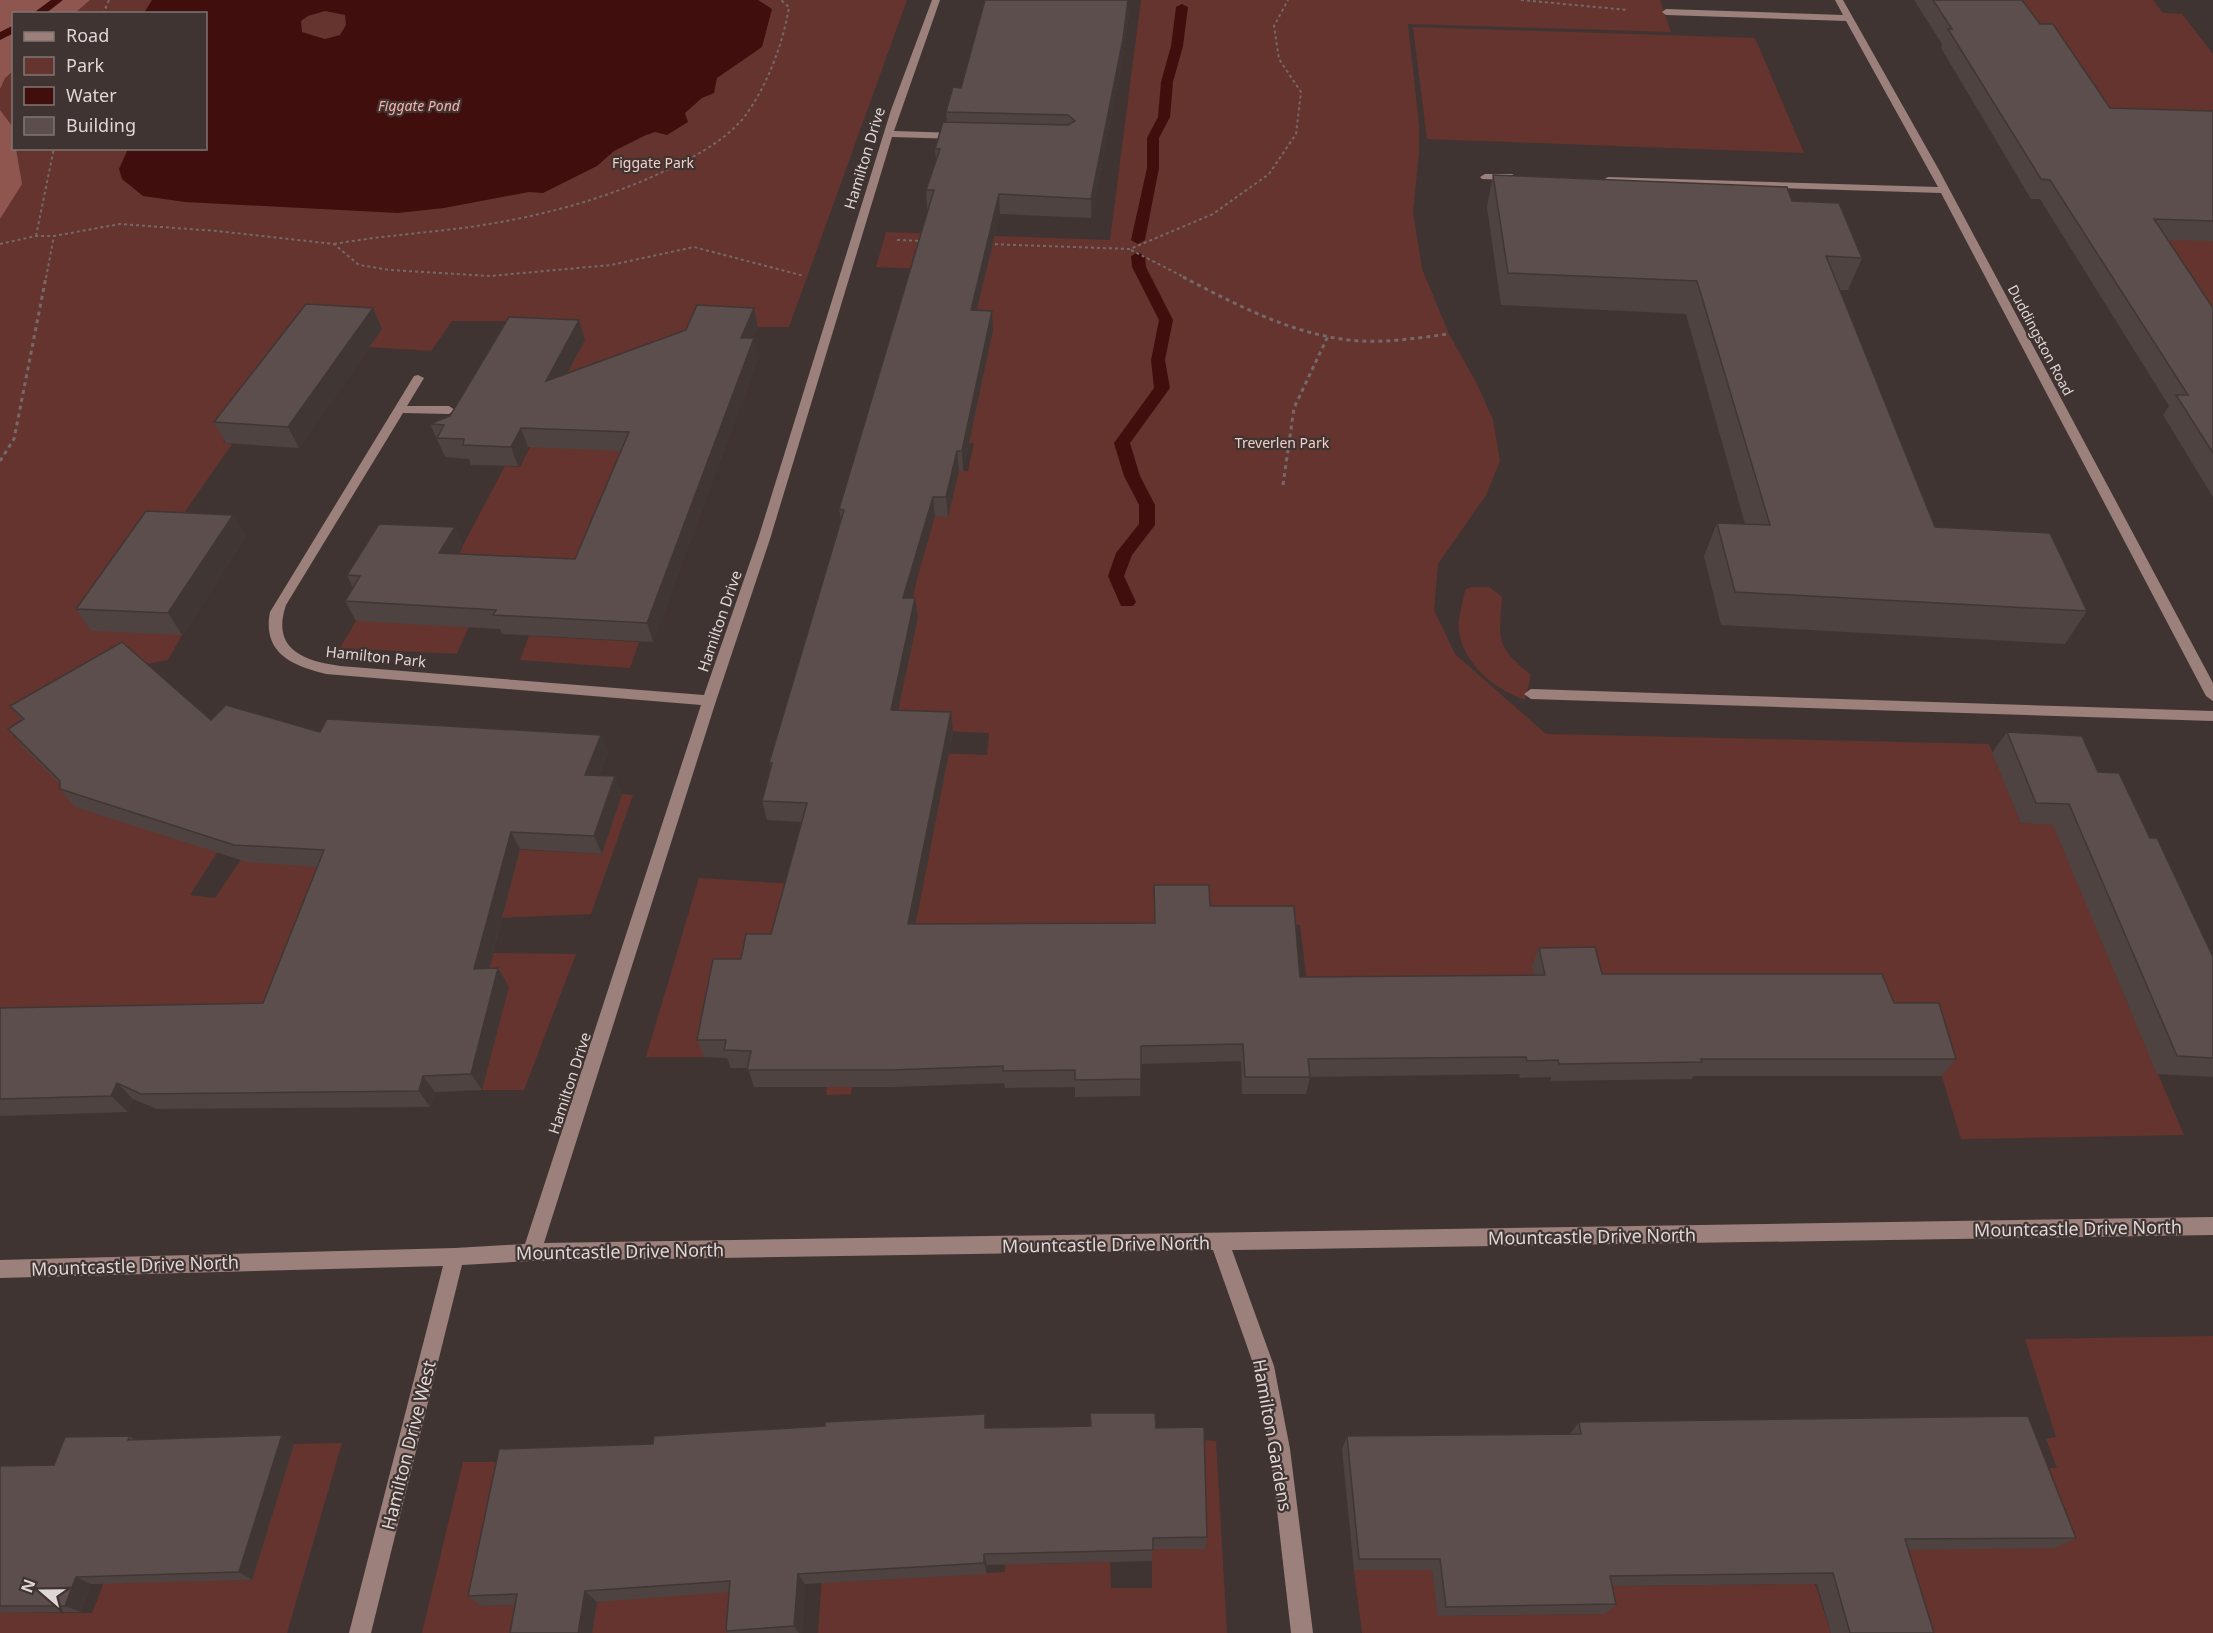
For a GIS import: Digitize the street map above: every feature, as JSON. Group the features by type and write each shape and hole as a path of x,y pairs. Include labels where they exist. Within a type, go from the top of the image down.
{"street":[{"name":"Hamilton Drive","path":"532,1252 709,701 764,539 889,134 936,0"},
{"name":"Duddingston Road","path":"1839,0 1944,190 2213,696"},
{"path":"1666,12 1848,18"},
{"path":"889,134 972,136"},
{"path":"1485,177 1521,178"},
{"path":"1593,180 1944,190"},
{"name":"Hamilton Park","path":"418,378 279,605 274,629 276,638 287,653 300,661 327,668 459,682 709,701"},
{"path":"398,409 449,410"},
{"path":"1531,694 2213,716"},
{"name":"Mountcastle Drive North","path":"0,1269 455,1257 532,1252 2213,1226"},
{"name":"Hamilton Gardens","path":"1220,1243 1264,1366 1280,1449 1302,1633"},
{"name":"Hamilton Drive West","path":"360,1633 455,1257"}],"path":[{"path":"0,244 36,236 54,236 120,224 217,231 334,244 376,236 438,232 534,216 595,197 676,165 726,135 743,118 775,62 786,28 789,7 782,0"},
{"path":"1130,249 1213,214 1269,174 1296,134 1301,92 1279,59 1274,26 1288,0"},
{"path":"1521,0 1602,9 1666,12"},
{"path":"36,236 54,150"},
{"path":"0,461 14,439 54,236"},
{"path":"857,239 926,242"},
{"path":"334,244 359,264 390,270 490,276 610,265 694,247 814,278 843,288"},
{"path":"983,244 1130,249 1295,329 1328,336 1350,340 1392,340 1449,334"},
{"path":"1283,486 1294,408 1328,336"}],"green space":[{"name":"Figgate Park","path":"0,0 907,0 789,327 758,327 591,573 470,624 457,654 340,648 356,621 451,568 505,466 520,467 564,379 512,321 452,321 431,351 369,347 381,329 291,324 280,337 232,431 223,442 232,444 170,533 182,635 168,660 86,675 218,851 190,895 215,898 244,855 276,864 487,848 601,854 622,794 633,795 591,914 430,921 279,1016 0,1024"},
{"name":"Treverlen Park","path":"1141,0 1660,0 1671,32 1408,24 1419,125 1419,153 1413,211 1422,269 1449,334 1477,384 1493,420 1500,461 1486,495 1438,564 1434,610 1455,654 1546,734 1989,744 2021,823 2068,825 2116,976 2184,1135 1961,1139 1925,1021 1539,999 1311,1015 1300,925 1291,924 1154,944 866,943 851,1094 826,1095 827,1087 815,1087 830,978 720,977 704,1057 646,1057 699,878 857,888 906,752 987,755 989,733 894,729 900,702 908,618 942,470 968,471 974,443 966,443 993,331 925,269 876,267 886,232 1110,240"},
{"path":"1989,0 2153,0 2163,13 2182,14 2213,54 2213,369"},
{"path":"1413,27 1755,38 1804,153 1427,139"},
{"path":"1471,587 1489,587 1502,597 1500,634 1502,642 1511,656 1531,675 1525,700 1503,690 1483,675 1462,644 1459,622 1465,590"},
{"path":"529,636 639,642 630,668 520,660"},
{"path":"494,953 576,954 524,1090 482,1090 509,986 484,986"},
{"path":"2213,1336 2213,1633 1913,1633 1889,1550 2024,1469 2057,1468 2046,1439 2056,1437 2025,1339"},
{"path":"1202,1440 1216,1441 1227,1633 818,1633 827,1507 862,1581 1005,1572 1008,1516 1040,1564 1110,1562 1111,1588 1152,1588 1152,1549"},
{"path":"342,1443 287,1633 0,1633 0,1613 92,1613 104,1582 252,1580 294,1444"},
{"path":"625,1458 739,1592 736,1633 422,1633 463,1462 513,1462 483,1606 602,1602"},
{"path":"1432,1569 1439,1616 1604,1614 1599,1586 1815,1584 1831,1633 1362,1633 1354,1570"}],"shaded area":[{"path":"0,0 90,0 76,12 12,12 12,72 5,78 0,89"},
{"path":"0,110 12,126 12,150 16,150 22,184 0,219"}],"water":[{"name":"Figgate Pond","path":"152,0 758,0 772,9 762,47 717,78 714,93 702,98 685,113 688,122 667,135 655,132 646,135 614,151 597,166 543,193 529,192 444,208 398,213 185,202 143,196 122,179 119,169 128,150 207,150 207,12 145,12","holes":["325,11 345,15 346,25 340,35 325,39 302,32 301,21 308,16"]}],"building":[{"path":"985,0 1128,0 1123,39 1091,199 999,194 971,310 992,311 962,451 957,451 946,497 933,497 903,598 915,598 891,710 951,712 908,924 1155,923 1154,885 1209,885 1210,906 1294,906 1300,977 1545,975 1539,948 1595,947 1602,974 1882,974 1894,1003 1939,1003 1956,1059 1701,1059 1702,1062 1559,1064 1558,1060 1527,1061 1526,1057 1308,1059 1310,1077 1245,1077 1243,1044 1141,1046 1141,1079 1075,1080 1075,1070 1003,1071 1003,1066 891,1070 747,1070 751,1051 724,1050 726,1040 697,1040 713,959 741,959 746,934 771,934 807,803 762,801 772,763 769,763 844,510 839,509 934,190 926,190 940,149 935,149 943,122 1068,125 1075,121 1068,115 946,112 953,87 961,88"},
{"path":"1933,0 2022,0 2040,24 2053,24 2110,108 2213,111 2213,221 2154,219 2213,308 2213,453 2176,395 2188,395 2050,180 2041,179 1948,29 1952,29"},
{"path":"1493,175 1787,187 1792,201 1839,203 1862,258 1826,256 1935,527 2050,533 2087,611 1735,592 1717,523 1770,525 1697,281 1508,273"},
{"path":"306,304 373,308 288,427 214,422"},
{"path":"697,305 754,308 741,338 754,338 647,623 493,615 496,610 345,601 360,576 347,575 379,524 455,527 439,553 575,559 629,432 521,428 511,447 463,445 464,439 437,438 444,425 430,424 450,416 509,317 579,320 546,381 686,330"},
{"path":"146,511 233,515 168,613 76,609"},
{"path":"122,642 211,720 226,705 320,732 327,719 601,735 585,775 615,776 594,836 511,832 474,969 498,968 471,1074 423,1076 419,1091 141,1094 117,1083 111,1096 0,1099 0,1008 263,1003 324,850 234,845 60,789 60,781 8,729 24,719 10,706"},
{"path":"2007,732 2082,736 2098,772 2119,773 2150,838 2157,838 2213,957 2213,1058 2177,1056 2069,804 2036,803"},
{"path":"1090,1413 1155,1413 1156,1428 1204,1427 1207,1537 1153,1538 1153,1550 984,1554 984,1563 798,1574 794,1626 726,1631 730,1581 585,1591 578,1633 510,1633 517,1594 468,1596 499,1449 653,1444 654,1436 825,1426 825,1422 985,1414 985,1428 1091,1426"},
{"path":"2028,1416 2076,1538 1905,1539 1934,1633 1850,1633 1833,1573 1610,1576 1616,1604 1446,1607 1440,1559 1359,1559 1347,1436 1581,1434 1579,1422"},
{"path":"282,1435 239,1572 76,1577 65,1606 0,1606 0,1466 54,1465 65,1437 130,1436 128,1440"}],"waterway":[{"path":"40,12 58,0"},
{"path":"1138,240 1153,168 1153,138 1164,117 1167,82 1177,46 1182,7"},
{"path":"0,37 12,29"},
{"path":"1127,602 1116,576 1124,553 1147,525 1147,505 1132,476 1122,443 1162,388 1158,360 1166,320 1139,267 1138,256"}]}
